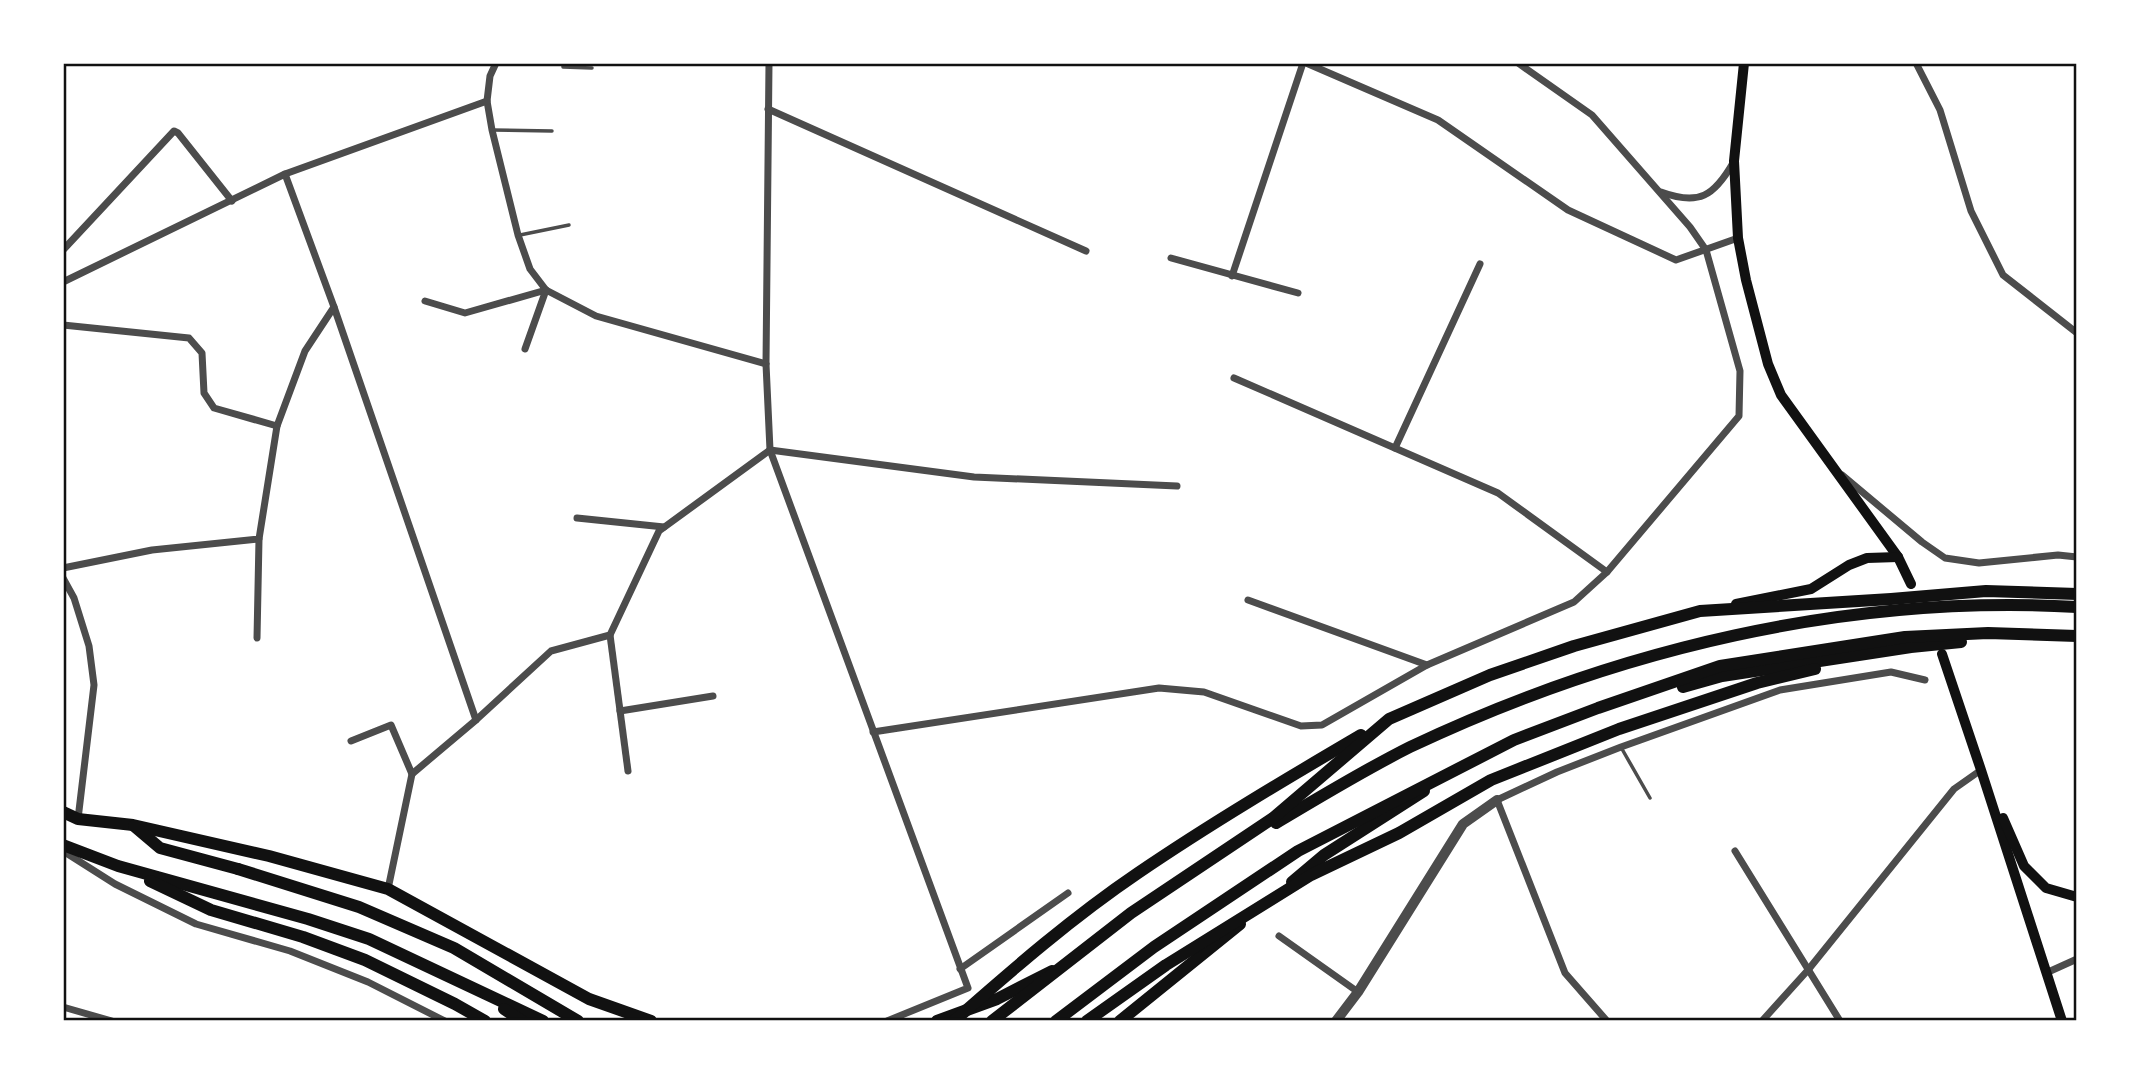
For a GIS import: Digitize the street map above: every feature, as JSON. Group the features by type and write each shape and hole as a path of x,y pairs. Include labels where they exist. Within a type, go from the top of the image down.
{"main road":[{"path":"1744,63 1734,161 1738,238 1768,364 1781,395 1898,557 1911,584"},
{"path":"954,1021 1079,916 1138,873 1300,771 1389,719 1489,675 1574,646 1700,611 1811,589 1858,561 1898,557"},
{"path":"1700,611 1891,600 1986,591 2077,594"},
{"path":"999,1021 1134,917 1276,823 1409,748 1497,709 1644,656 1710,640 1877,610 1987,604 2077,607"},
{"path":"1056,1021 1154,947 1298,851 1514,740 1598,708 1720,666 1905,637 1989,633 2077,638"},
{"path":"1064,1021 1157,951 1301,855 1515,745 1600,711 1722,676 1956,642 2077,638"},
{"path":"1087,1021 1166,965 1311,875 1399,833 1491,780 1619,729 1757,682 1911,648"},
{"path":"1942,654 2062,1021"},
{"path":"992,1021 1131,913 1273,818 1389,719"},
{"path":"1981,770 2024,866 2046,888 2077,897"},
{"path":"1120,1021 1324,855 1428,789"},
{"path":"63,813 78,819 133,825 270,856 388,890 589,999 651,1021"},
{"path":"133,825 160,848 359,907 454,948 578,1021"},
{"path":"63,845 118,866 212,910 303,937 365,960 485,1021"},
{"path":"118,866 308,919 369,939 543,1021"},
{"path":"937,1021 997,999 1071,961"},
{"path":"462,982 522,1021"}],"street":[{"path":"496,63 490,76 487,101 492,130 518,235 530,269 546,290 596,317 766,364"},
{"path":"769,63 766,364 770,450 968,988 887,1021"},
{"path":"1232,275 1305,63 1438,120 1568,210 1676,260 1738,238"},
{"path":"873,732 1159,688 1204,692 1301,726 1322,725 1427,665 1574,602 1607,572 1739,416 1740,371 1706,250 1690,227 1592,115 1518,63"},
{"path":"1916,63 1940,110 1970,211 2003,275 2077,334"},
{"path":"63,282 285,174 487,101"},
{"path":"768,109 1086,251"},
{"path":"63,250 174,131 232,201"},
{"path":"1657,191 1679,199 1702,197 1721,183 1734,161"},
{"path":"285,174 334,307 476,720"},
{"path":"1171,258 1297,293"},
{"path":"1395,448 1480,264"},
{"path":"425,301 465,313 546,290"},
{"path":"525,349 546,290"},
{"path":"257,638 259,539 277,426 304,351 334,307"},
{"path":"63,325 189,338 202,353 204,393 214,408 277,426"},
{"path":"1234,378 1498,493 1607,572"},
{"path":"628,771 610,635 659,531 770,450 974,477 1177,486"},
{"path":"1834,468 1945,558 1979,563 2058,555 2077,557"},
{"path":"578,518 665,527"},
{"path":"63,568 152,550 259,539"},
{"path":"63,578 74,598 89,646 94,685 78,819"},
{"path":"1248,600 1427,665"},
{"path":"412,774 551,651 610,635"},
{"path":"1336,1021 1358,992 1463,824 1497,800 1557,772 1621,747 1780,690 1891,672 1925,680"},
{"path":"620,711 713,696"},
{"path":"351,741 391,725 412,774 388,890"},
{"path":"1762,1021 1808,970 1954,789 1981,770"},
{"path":"1497,800 1565,973 1607,1021"},
{"path":"63,851 115,884 196,924 290,951 368,982 445,1021"},
{"path":"1735,851 1840,1021"},
{"path":"960,969 1068,893"},
{"path":"1279,936 1358,992"},
{"path":"2046,973 2077,959"},
{"path":"63,1007 112,1021"}],"lane":[{"path":"563,63 563,67 592,68"},
{"path":"492,130 552,131"},
{"path":"518,235 569,225"},
{"path":"1621,747 1650,798"}]}
